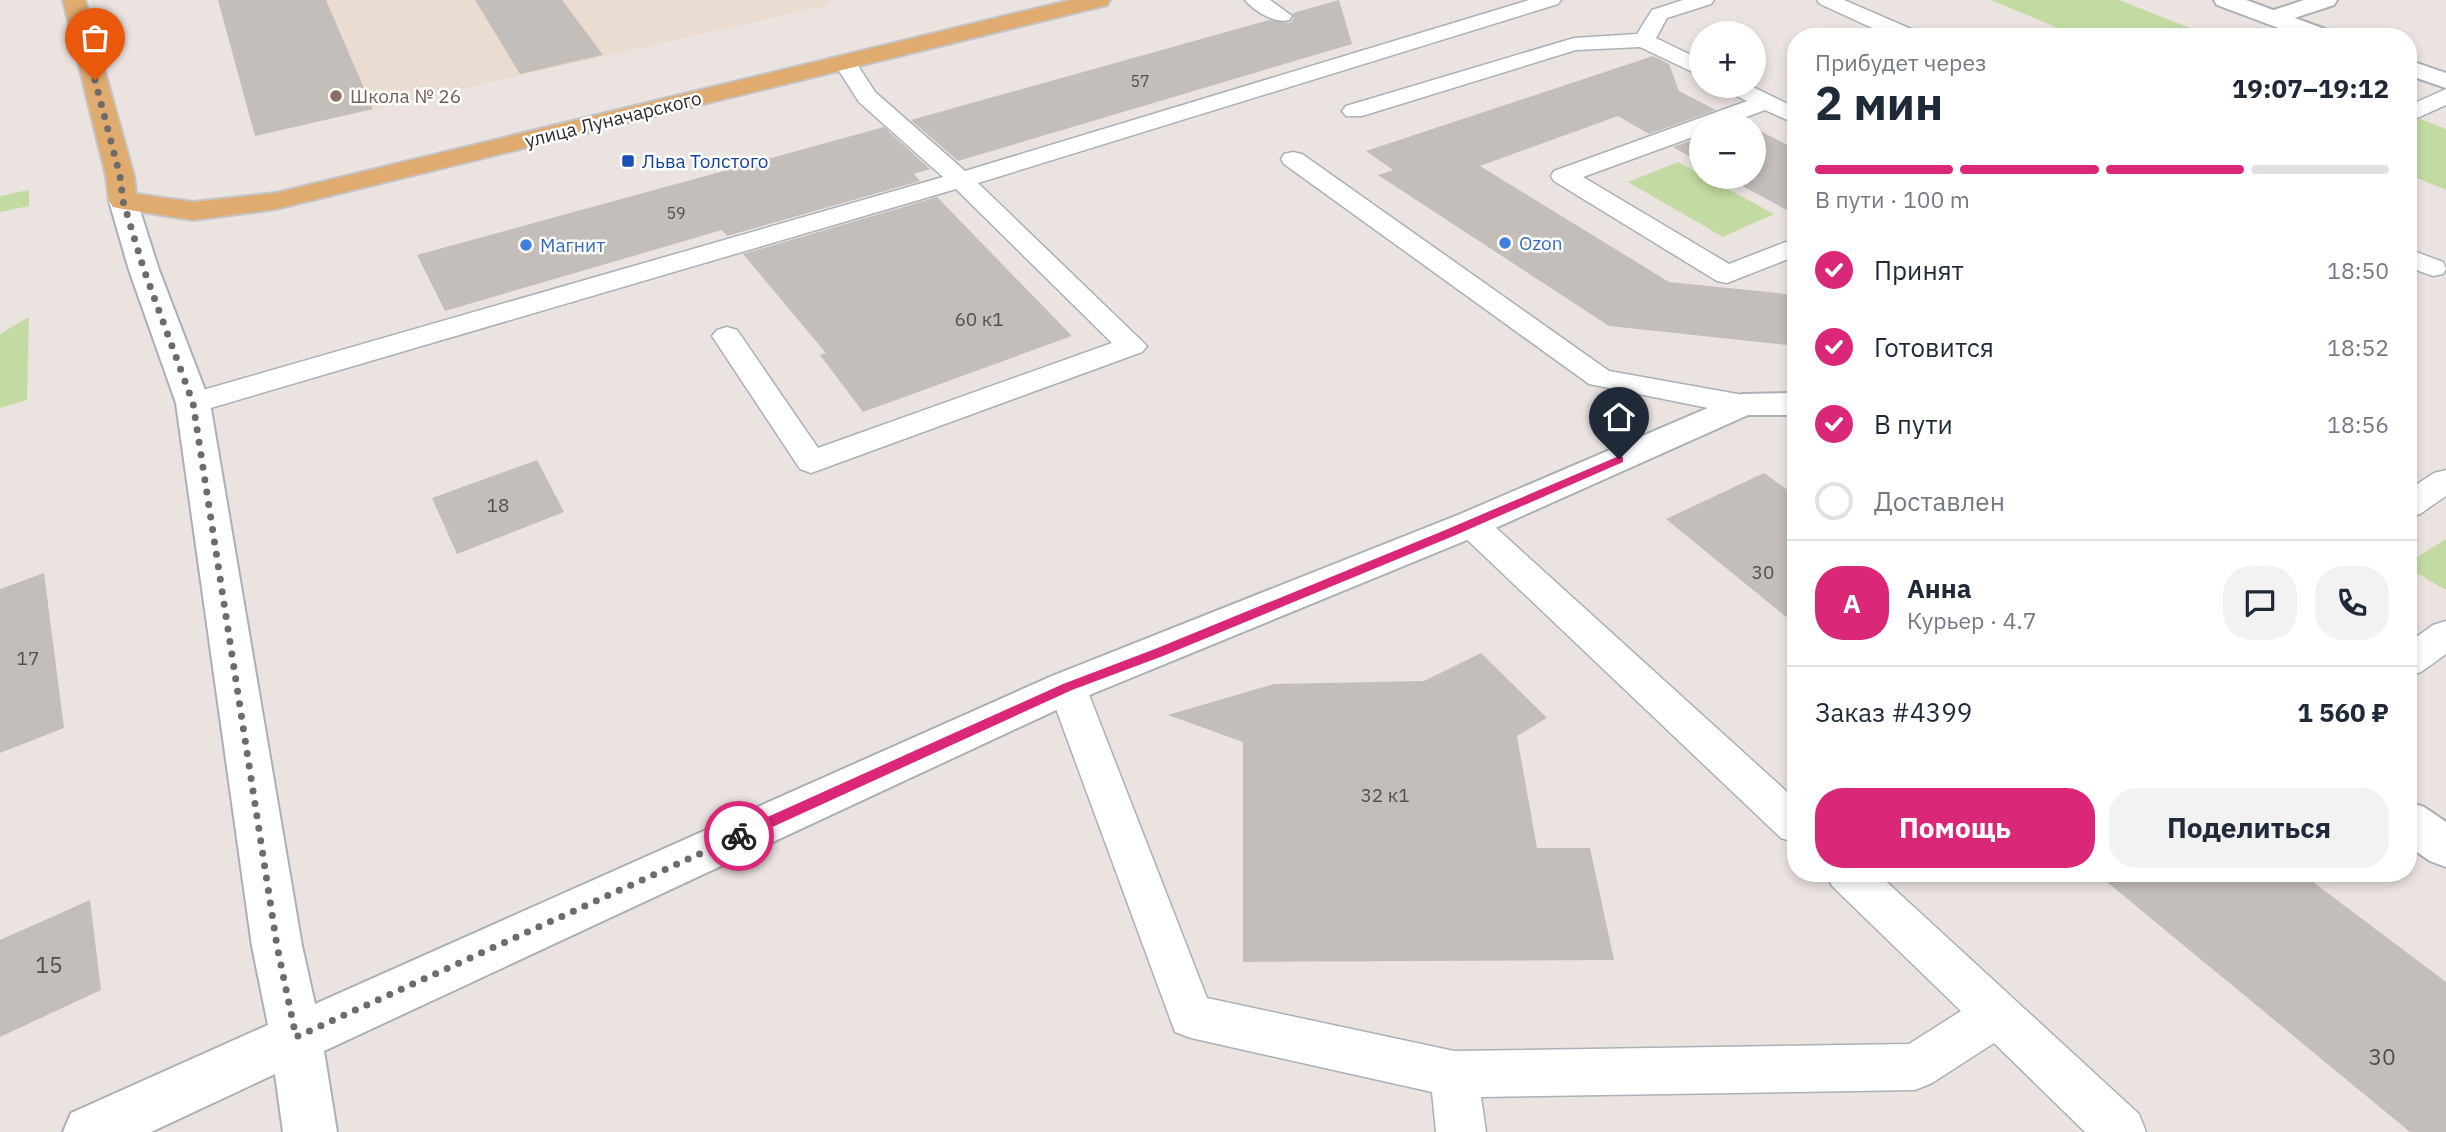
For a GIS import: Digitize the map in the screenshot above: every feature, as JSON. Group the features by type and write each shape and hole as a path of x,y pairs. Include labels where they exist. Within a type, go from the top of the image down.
{"main road":[{"path":"74,0 120,176 123,201"},
{"name":"улица Луначарского","path":"123,201 193,211 276,201 1099,0"}],"street":[{"path":"2225,0 2300,28"},
{"path":"2273,18 2326,0"},
{"path":"2417,70 2446,81"},
{"path":"123,201 144,270 193,403 277,946 296,1037 310,1132"},
{"path":"90,1132 1068,687 1471,524 1743,405 1787,404"},
{"path":"2417,827 2446,847"}],"lane":[{"path":"1255,0 1282,16"},
{"path":"193,403 961,180 1336,57 1551,0"},
{"path":"1644,40 1659,14 1704,0"},
{"path":"1827,0 1890,28"},
{"path":"1354,111 1574,44 1644,40 1689,63"},
{"path":"727,336 811,463 1132,346 961,180 867,97 845,63"},
{"path":"2417,110 2446,96"},
{"path":"1758,98 1787,112"},
{"path":"1739,112 1766,102"},
{"path":"1689,130 1563,176 1727,275 1787,250"},
{"path":"1293,159 1601,378 1743,405"},
{"path":"2417,500 2446,481"},
{"path":"1471,524 1787,818"},
{"path":"2417,656 2446,635"},
{"path":"1068,687 1191,1016 1454,1074 1915,1067 1998,1014"},
{"path":"1857,882 2121,1132"},
{"path":"1454,1074 1461,1132"}],"shaded area":[{"name":"Школа № 26","path":"218,0 831,0 824,6 255,136"}],"green space":[{"path":"1991,0 2119,0 2190,28 2058,28"},
{"path":"2417,118 2446,129 2446,190 2417,178"},
{"path":"1678,162 1689,168 1689,189 1728,189 1774,214 1723,237 1628,182"},
{"path":"29,190 29,206 0,212 0,196"},
{"path":"29,317 27,400 0,408 0,334"},
{"path":"2446,539 2446,590 2417,573 2417,557"}],"building":[{"path":"218,0 326,0 373,109 255,136"},
{"path":"475,0 562,0 603,55 520,74"},
{"path":"1339,0 1352,44 958,161 911,120 1269,20 1289,23 1294,18 1293,13"},
{"path":"1653,56 1669,64 1679,91 1716,110 1689,112 1689,120 1649,134 1618,116 1480,166 1669,282 1787,294 1787,345 1609,326 1378,175 1393,170 1366,151"},
{"path":"884,127 930,169 914,174 920,181 727,236 722,230 445,311 417,255"},
{"path":"1766,134 1787,144 1787,210 1748,189 1766,189"},
{"path":"1689,141 1689,156 1673,147"},
{"path":"937,197 1072,336 863,412 820,355 826,353 743,254"},
{"path":"537,460 564,512 457,554 432,498"},
{"path":"1764,473 1787,490 1787,618 1666,519"},
{"path":"44,573 64,728 0,753 0,589"},
{"path":"1481,653 1547,718 1517,736 1537,848 1590,848 1614,960 1243,962 1243,742 1168,715 1274,684 1424,681"},
{"path":"2107,882 2313,882 2446,982 2446,1132 2410,1132"},
{"path":"90,900 101,990 0,1037 0,940"}],"way so far":[{"path":"95,80 120,176 123,201 144,270 193,403 277,946 296,1037 739,836"}],"place":[{"name":"Школа № 26","path":"336,96"},
{"name":"Льва Толстого","path":"628,161"},
{"name":"Ozon","path":"1505,243"},
{"name":"Магнит","path":"526,245"}],"route":[{"path":"739,836 1068,687 1447,534 1619,459"}]}
